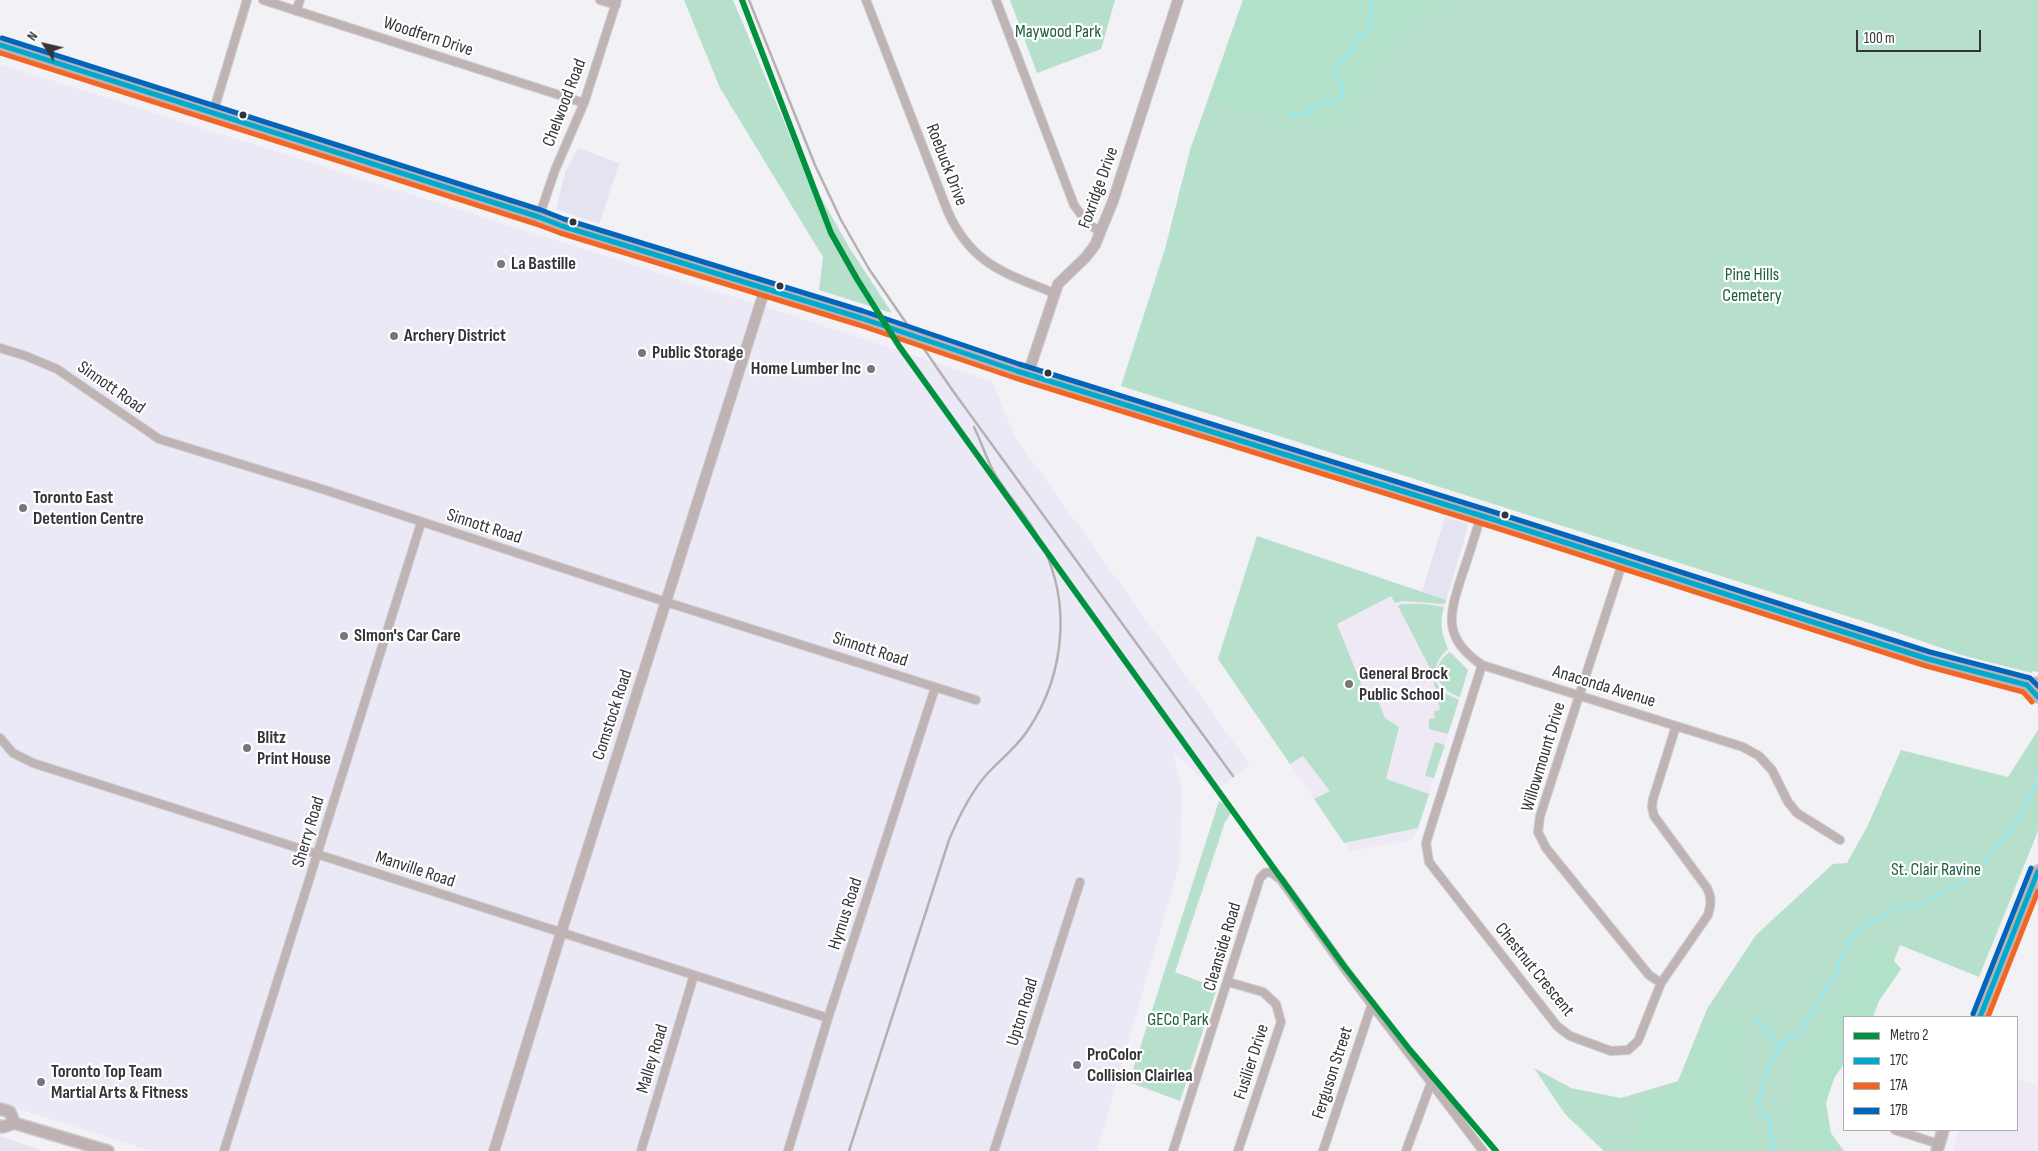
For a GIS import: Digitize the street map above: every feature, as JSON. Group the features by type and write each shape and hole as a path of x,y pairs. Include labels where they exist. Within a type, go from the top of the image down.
{"main road":[{"path":"0,45 539,216 562,226 861,318 1028,374 1928,659 2032,684 2038,697"},
{"path":"1980,1016 2035,888 2038,871"},
{"path":"0,1109 10,1112 14,1123"},
{"path":"0,1126 3,1127 14,1123 108,1151"},
{"path":"1938,1148 1944,1131"}],"street":[{"path":"212,113 247,0"},
{"name":"Woodfern Drive","path":"263,0 584,103"},
{"path":"296,11 300,0"},
{"path":"600,0 616,2"},
{"name":"Roebuck Drive","path":"866,0 948,212 959,233 971,248 990,265 1015,279 1054,293"},
{"path":"996,0 1074,205 1088,224 1101,232"},
{"name":"Foxridge Drive","path":"1028,374 1058,284 1086,257 1095,246 1101,232 1116,192 1178,0"},
{"name":"Chelwood Road","path":"539,216 555,170 584,103 616,2"},
{"name":"Comstock Road","path":"494,1151 561,932 765,290"},
{"name":"Sinnott Road","path":"0,348 58,369 158,439 322,489 421,523 976,700"},
{"name":"Anaconda Avenue","path":"1481,516 1455,595 1451,618 1453,632 1467,654 1482,665 1743,747 1760,756 1772,770 1788,802 1797,813 1840,840"},
{"name":"Sherry Road","path":"224,1151 421,523"},
{"name":"Willowmount Drive","path":"1623,561 1578,694 1540,816 1538,832 1546,848 1642,968 1661,983"},
{"name":"Chestnut Crescent","path":"1482,665 1426,843 1429,862 1557,1026 1570,1036 1611,1051 1628,1050 1638,1041 1661,983 1708,915 1711,905 1711,897 1707,888 1654,816 1653,798 1676,726"},
{"name":"Hymus Road","path":"788,1151 828,1018 935,688"},
{"name":"Manville Road","path":"0,738 13,754 33,763 828,1018"},
{"name":"Cleanside Road","path":"1173,1151 1260,878 1265,873 1271,872 1281,880 1372,1004"},
{"name":"Upton Road","path":"994,1151 1080,882"},
{"name":"Malley Road","path":"641,1151 694,976"},
{"name":"Fusilier Drive","path":"1228,982 1263,992 1276,1004 1281,1022 1238,1151"},
{"path":"1372,1004 1483,1151"},
{"name":"Ferguson Street","path":"1324,1151 1372,1004"},
{"path":"1406,1151 1431,1083"},
{"path":"1897,1131 1938,1148"}],"shaded area":[{"path":"0,64 747,301 992,381 1015,437 1250,765 1215,791 1172,750 1182,789 1180,862 1097,1151 151,1151 0,1103"},
{"path":"578,148 619,163 599,224 556,209 565,173"},
{"path":"1445,517 1467,524 1467,530 1446,600 1422,592"},
{"name":"General Brock Public School","path":"1257,536 1446,600 1441,618 1441,632 1449,651 1468,670 1418,828 1412,840 1350,851 1218,659"},
{"path":"2018,1079 2038,1086 2038,1151 1952,1151 1959,1131 2018,1131"},
{"path":"0,1136 43,1151 0,1151"}],"green space":[{"path":"684,0 733,0 801,162 849,247 892,313 819,290 823,257 720,88"},
{"name":"Maywood Park","path":"1010,0 1115,0 1101,49 1037,73"},
{"name":"Pine Hills Cemetery","path":"1243,0 2038,0 2038,672 2033,671 2032,673 1965,656 1869,623 1121,386 1165,249 1190,150"},
{"path":"1243,0 1453,0 1435,6 1407,27 1400,29 1388,54 1368,76 1361,94 1348,115 1336,124 1313,125 1281,115 1237,109 1209,98"},
{"name":"General Brock Public School","path":"1257,536 1446,600 1445,604 1403,601 1395,603 1391,596 1337,624 1368,701 1377,698 1385,718 1399,727 1386,779 1429,794 1418,828 1344,843 1314,799 1330,791 1303,756 1290,764 1218,659"},
{"path":"1402,604 1424,604 1444,607 1442,629 1448,649 1438,661 1434,676 1398,606"},
{"path":"1450,652 1468,670 1460,697 1446,689 1438,678 1439,664"},
{"path":"1434,682 1436,682 1442,692 1459,700 1448,734 1429,729 1429,719 1435,718 1434,711 1440,710"},
{"name":"St. Clair Ravine","path":"2038,730 2038,831 1979,977 1900,945 1873,1016 1843,1016 1843,1065 1834,1078 1826,1103 1831,1133 1844,1151 1604,1151 1565,1114 1534,1068 1571,1088 1621,1098 1678,1081 1707,1009 1756,935 1833,864 1847,863 1868,825 1901,750 2008,777"},
{"path":"1435,742 1445,745 1434,778 1425,776"},
{"name":"GECo Park","path":"1219,801 1233,810 1225,822 1175,972 1217,988 1180,1101 1129,1082"},
{"path":"1870,942 1884,949 1901,969 1869,1016 1843,1016 1843,1054 1820,1117 1841,1151 1787,1151 1795,1057 1827,1015 1855,969 1862,952"},
{"path":"1722,1008 1743,1014 1738,1062 1747,1113 1757,1151 1636,1151 1646,1102 1686,1079 1706,1028"}],"waterway":[{"path":"1290,114 1307,113 1317,105 1336,101 1342,96 1344,90 1336,76 1336,68 1350,53 1358,37 1370,28 1372,0"},
{"path":"1774,1151 1769,1118 1761,1114 1759,1100 1769,1064 1788,1037 1796,1035 1801,1031 1837,971 1838,965 1846,952 1847,944 1859,929 1897,909 1923,903 1962,882 1976,872 2016,823 2038,780"},
{"path":"1756,1021 1764,1026 1780,1047"}],"railway":[{"path":"749,0 815,165 841,220 869,269 953,391 1233,776"},
{"path":"849,1151 949,840 975,789 1028,730 1041,708 1057,660 1060,636 1060,611 1057,586 1050,562 1024,514 996,476 974,427"}],"metro line":[{"name":"2","path":"742,0 831,233 899,346 1344,966 1410,1050 1496,1151"}],"transit line":[{"name":"17B","path":"2,38 541,210 564,219 863,311 1019,364 1497,513 1930,652 2030,678 2038,686"},
{"name":"17C","path":"0,45 539,217 562,226 861,318 1017,371 1495,520 1928,659 2027,685 2038,697"},
{"name":"17A","path":"0,53 560,233 859,325 1015,378 1493,527 1926,666 2023,692 2032,702"},
{"name":"17B","path":"1973,1014 2031,868"},
{"name":"17C","path":"1980,1016 2038,871"},
{"name":"17A","path":"1988,1016 2038,891"}],"place":[{"name":"La Bastille","path":"501,264"},
{"name":"Archery District","path":"394,336"},
{"name":"Public Storage","path":"642,353"},
{"name":"Home Lumber Inc","path":"871,369"},
{"name":"Toronto East Detention Centre","path":"23,508"},
{"name":"SImon's Car Care","path":"344,636"},
{"name":"General Brock Public School","path":"1349,684"},
{"name":"Blitz Print House","path":"247,748"},
{"name":"ProColor Collision Clairlea","path":"1077,1065"},
{"name":"Toronto Top Team Martial Arts & Fitness","path":"41,1082"}]}
